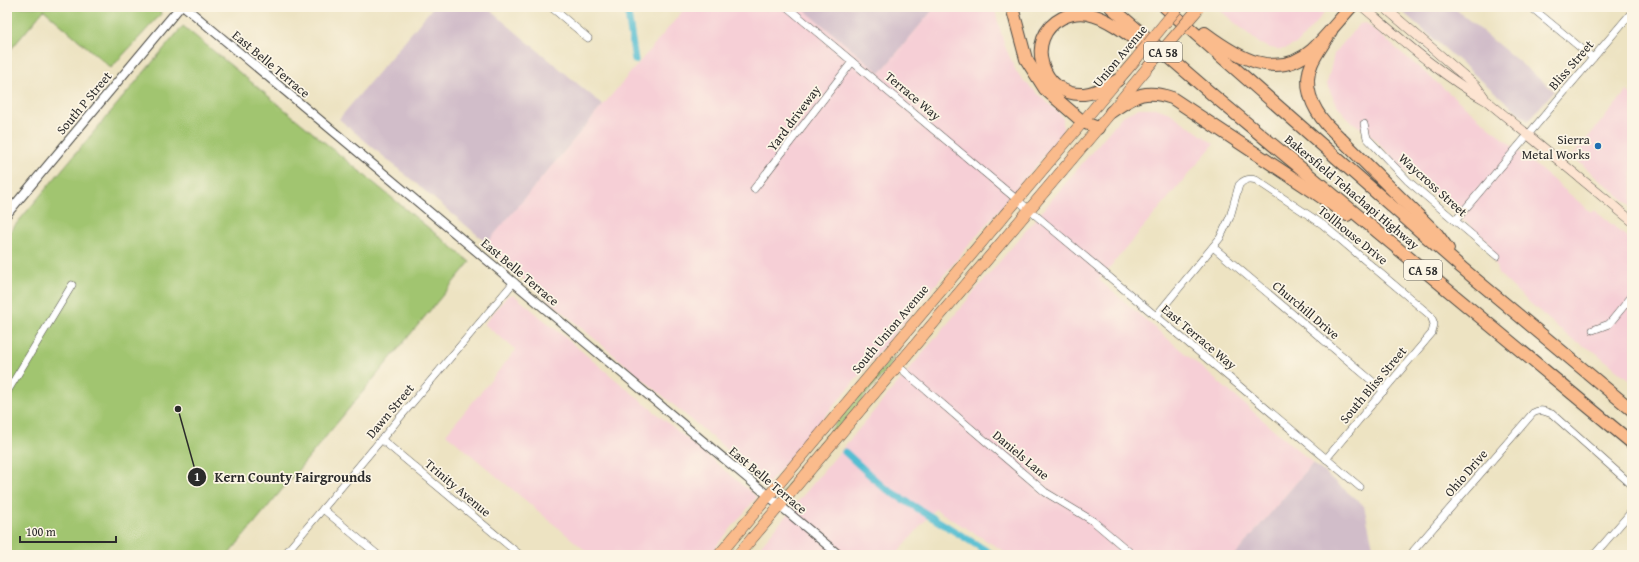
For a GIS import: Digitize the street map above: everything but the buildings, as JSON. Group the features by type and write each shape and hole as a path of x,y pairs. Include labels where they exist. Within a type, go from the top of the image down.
{"highway":[{"path":"1012,7 1022,47 1031,68 1045,89 1083,122 1098,128"},
{"name":"Bakersfield Tehachapi Highway","path":"1111,7 1214,96 1632,443"},
{"name":"Bakersfield Tehachapi Highway","path":"1164,7 1462,268 1632,410"},
{"path":"1170,7 1217,42 1247,60 1258,64 1278,65 1294,60 1312,50 1331,31 1351,7"},
{"path":"1118,80 1098,90 1084,94 1070,92 1055,84 1049,79 1043,65 1040,49 1044,35 1058,20 1070,14 1087,13 1099,17 1214,96"},
{"path":"1331,31 1313,61 1310,71 1308,86 1313,106 1327,125 1437,234 1462,268"},
{"path":"1111,112 1129,100 1147,93 1160,94 1172,98 1317,194 1436,280"}],"main road":[{"name":"Union Avenue","path":"1083,122 1178,7"},
{"path":"1363,7 1432,63 1469,91 1487,101 1632,221"},
{"path":"1384,7 1476,86 1487,101"},
{"path":"1098,128 1198,8"},
{"name":"South Union Avenue","path":"738,555 898,366 1023,205 1083,122"},
{"name":"South Union Avenue","path":"719,555 934,298 1098,128"},
{"path":"898,366 896,359 898,355 929,316 934,298"}],"street":[{"name":"South P Street","path":"7,214 180,7"},
{"name":"East Belle Terrace","path":"185,7 839,555"},
{"name":"Terrace Way","path":"787,7 1023,205"},
{"path":"1531,7 1593,58"},
{"path":"553,8 588,38"},
{"name":"Bliss Street","path":"1527,134 1632,12"},
{"name":"Yard driveway","path":"754,189 852,62"},
{"name":"Waycross Street","path":"1364,124 1366,138 1408,181 1497,256"},
{"path":"1455,221 1527,134"},
{"name":"Tollhouse Drive","path":"1213,248 1225,228 1239,185 1247,179 1256,180 1322,224 1431,316 1434,324"},
{"name":"East Terrace Way","path":"1023,205 1360,487"},
{"path":"1156,316 1213,248"},
{"name":"Churchill Drive","path":"1213,248 1384,391"},
{"name":"Dawn Street","path":"284,555 514,282"},
{"path":"7,392 72,285"},
{"path":"1593,330 1609,324 1632,296"},
{"name":"South Bliss Street","path":"1326,459 1432,333 1434,324"},
{"name":"Daniels Lane","path":"898,366 1045,492 1093,521 1133,555"},
{"name":"Ohio Drive","path":"1411,555 1533,413 1541,410 1552,414 1632,485"},
{"name":"Trinity Avenue","path":"382,439 520,555"},
{"path":"323,509 378,555"},
{"path":"1594,555 1632,511"}],"shaded area":[{"path":"433,7 486,7 603,105 487,243 339,119"},
{"path":"686,7 801,7 880,73 935,7 994,7 1004,44 1016,71 1025,82 1059,113 1063,119 1063,130 1055,143 768,484 484,246"},
{"path":"801,7 935,7 880,73"},
{"path":"1216,7 1327,7 1324,13 1298,43 1285,49 1276,49 1259,43"},
{"path":"1397,7 1453,7 1554,91 1528,121"},
{"path":"1366,23 1591,212 1594,210 1632,241 1632,382 1595,352 1570,338 1522,296 1498,273 1488,241 1404,170 1371,135 1348,119 1335,102 1327,84 1334,54 1359,24"},
{"path":"1627,91 1632,96 1632,207 1572,156"},
{"path":"1139,108 1156,108 1170,113 1214,144 1099,280 1313,463 1235,555 1010,555 935,509 896,555 753,555 1122,116"},
{"path":"508,295 514,295 757,497 709,555 583,555 586,551 446,434 516,350 484,324"},
{"path":"1313,463 1364,506 1375,555 1235,555"}],"green space":[{"path":"7,7 159,7 161,14 111,68 44,10 7,54"},
{"path":"183,26 470,262 228,555 7,555 7,235"},
{"path":"900,348 893,358 891,365 782,495 781,493 822,440"}],"waterway":[{"path":"627,7 635,60"},
{"path":"845,452 883,487 993,555"}],"place":[{"name":"Sierra Metal Works","path":"1598,146"},
{"name":"Kern County Fairgrounds","path":"178,409"}]}
